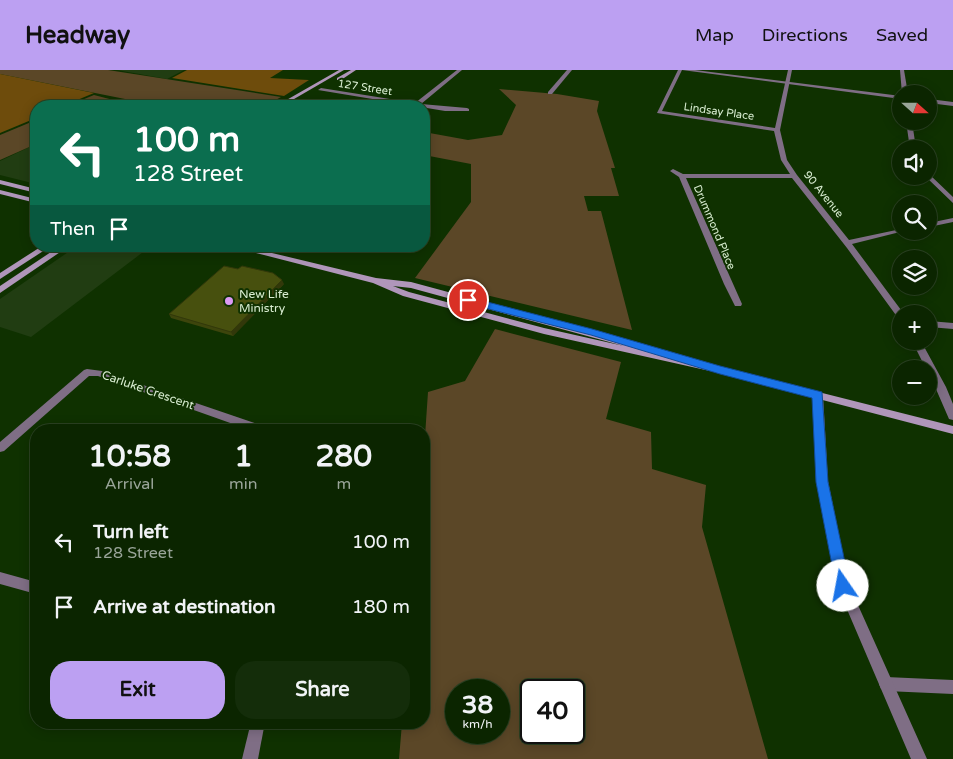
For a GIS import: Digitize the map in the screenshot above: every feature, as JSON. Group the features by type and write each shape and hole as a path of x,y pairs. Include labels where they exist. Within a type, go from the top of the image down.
{"main road":[{"path":"290,100 342,70"},
{"path":"304,100 354,70"},
{"path":"0,182 30,190"},
{"path":"0,192 30,200"},
{"path":"0,277 38,252"},
{"path":"0,290 56,252"},
{"path":"257,252 376,282 406,294 535,328 720,370 953,430"}],"street":[{"path":"421,100 460,70"},
{"path":"550,93 570,70"},
{"path":"682,70 892,97"},
{"name":"Lindsay Place","path":"682,70 659,112 777,130"},
{"name":"90 Avenue","path":"790,70 777,130 784,160 794,176 848,243 893,305"},
{"path":"902,70 904,85"},
{"name":"127 Street","path":"321,90 389,100"},
{"path":"938,102 953,104"},
{"name":"127 Street","path":"430,106 467,110"},
{"path":"673,172 682,176"},
{"name":"Drummond Place","path":"738,304 682,176 794,176"},
{"path":"937,185 953,201"},
{"path":"937,223 953,220"},
{"path":"848,243 892,233"},
{"path":"937,325 953,326"},
{"path":"921,350 953,416"},
{"name":"Carluke Crescent","path":"0,448 87,372 99,372 245,424"},
{"path":"818,395 822,482 843,586 919,759"},
{"path":"0,578 30,586"},
{"path":"886,684 953,687"},
{"path":"250,759 256,729"}],"shaded area":[{"path":"0,70 108,70 281,97 276,100 130,100 0,74"},
{"path":"117,70 184,70 167,79"},
{"path":"187,70 283,70 270,78 309,80 284,96 172,78"},
{"path":"0,74 94,93 77,100 30,100 30,120 0,133"},
{"path":"499,89 557,94 599,101 597,111 615,168 611,168 619,196 584,196 588,211 601,211 632,330 415,278 471,202 471,164 430,156 430,133 468,140 502,135 516,105"},
{"path":"94,95 113,100 82,100"},
{"path":"30,122 30,147 0,160 0,135"},
{"path":"30,147 30,182 0,175 0,161"},
{"path":"68,252 143,252 31,337 0,327 0,299"},
{"path":"495,329 621,362 606,419 651,432 652,469 706,485 702,527 768,759 399,759 402,729 430,729 430,424 426,424 428,392 465,381"}],"building":[{"name":"New Life Ministry","path":"224,266 238,269 242,266 273,273 282,280 231,332 169,314"}],"place":[{"name":"New Life Ministry","path":"229,301"}],"route":[{"path":"468,300 592,332 720,370 818,395 822,482 843,586"}]}
